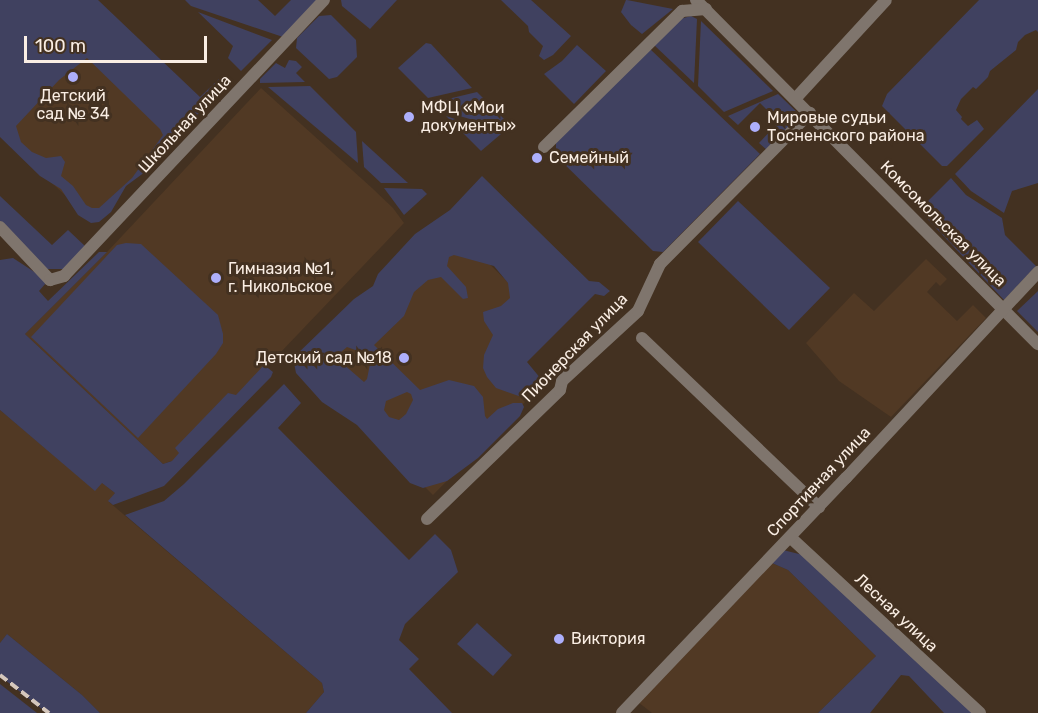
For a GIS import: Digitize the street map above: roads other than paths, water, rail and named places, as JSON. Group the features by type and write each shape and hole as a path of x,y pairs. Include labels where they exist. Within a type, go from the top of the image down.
{"street":[{"name":"Школьная улица","path":"0,227 50,280 58,279 71,270 324,0"},
{"name":"Комсомольская улица","path":"696,0 710,5 795,99 1038,344"},
{"path":"795,99 886,0"},
{"path":"544,147 682,11 710,5"},
{"name":"Пионерская улица","path":"427,519 560,390 562,381 638,310 660,264 810,113"},
{"name":"Спортивная улица","path":"622,713 819,507 1038,272"},
{"path":"642,338 819,507"},
{"name":"Лесная улица","path":"790,537 980,713"}],"railway":[{"path":"0,675 49,713"}],"place":[{"name":"Детский сад № 34","path":"73,77"},
{"name":"МФЦ «Мои документы»","path":"409,117"},
{"name":"Мировые судьи Тосненского района","path":"755,127"},
{"name":"Семейный","path":"537,158"},
{"name":"Гимназия №1, г. Никольское","path":"216,278"},
{"name":"Детский сад №18","path":"404,358"},
{"name":"Виктория","path":"559,639"}]}
